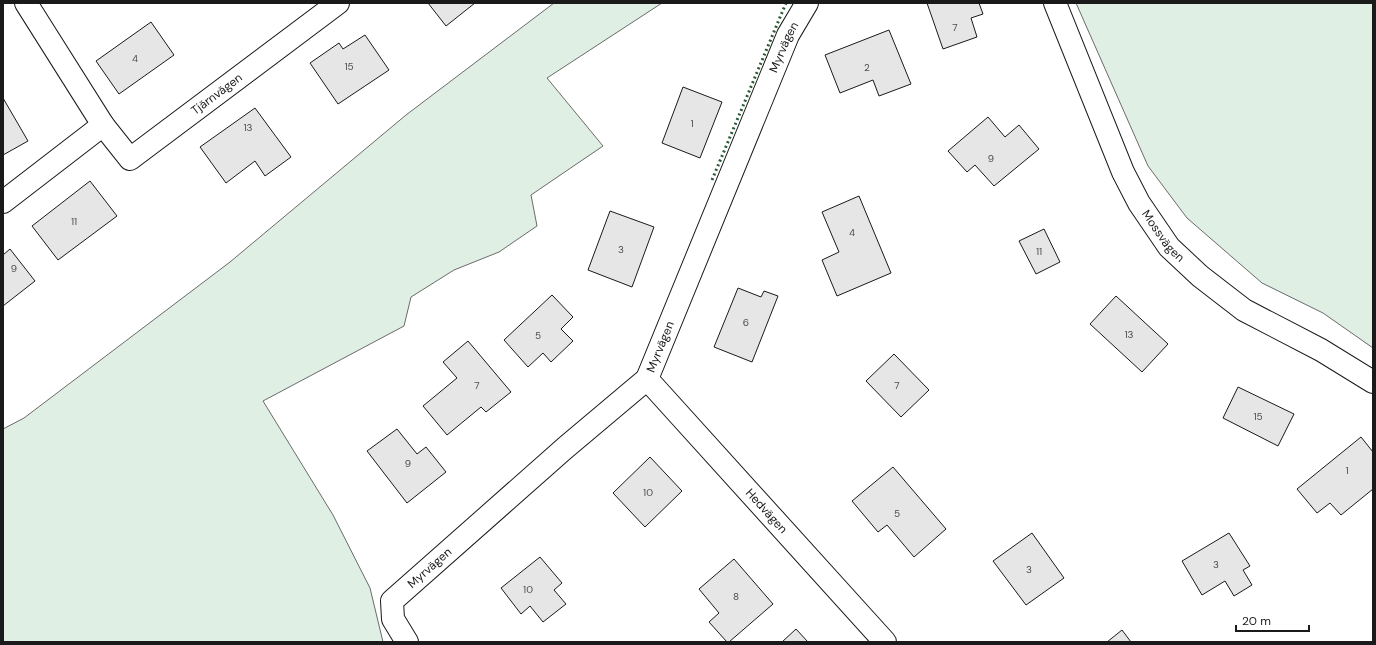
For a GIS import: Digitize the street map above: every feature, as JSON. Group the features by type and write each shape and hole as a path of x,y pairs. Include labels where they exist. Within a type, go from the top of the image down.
{"street":[{"name":"Tjärnvägen","path":"26,3 103,125 130,160 338,3"},
{"name":"Myrvägen","path":"407,642 393,618 392,601 559,454 647,380 788,35 807,3"},
{"name":"Mossvägen","path":"1055,3 1122,172 1139,203 1169,247 1200,276 1244,310 1321,350 1373,382"},
{"path":"3,202 103,125"},
{"name":"Hedvägen","path":"647,380 885,642"}],"green space":[{"path":"554,3 662,3 547,78 603,146 531,195 537,226 499,252 454,270 411,297 404,326 263,401 333,515 370,588 383,642 3,642 3,429 24,418 230,262 406,115"},
{"path":"1076,3 1373,3 1373,348 1323,313 1262,283 1187,218 1148,166"}],"building":[{"path":"428,3 475,3 446,26"},
{"path":"927,3 979,3 983,14 971,18 977,37 943,49"},
{"path":"151,22 174,55 119,94 96,61"},
{"path":"889,30 911,84 879,96 873,80 840,93 825,55"},
{"path":"365,35 389,70 338,104 310,63 339,43 343,49"},
{"path":"683,87 722,102 700,158 662,143"},
{"path":"3,98 28,141 3,155"},
{"path":"255,108 291,157 265,176 255,161 226,183 200,147"},
{"path":"988,117 1005,137 1019,125 1039,149 994,186 975,165 967,172 948,151"},
{"path":"90,181 117,216 58,260 32,226"},
{"path":"859,196 891,273 837,296 822,260 839,252 822,212"},
{"path":"610,211 654,227 632,287 588,270"},
{"path":"1044,229 1060,262 1036,274 1019,241"},
{"path":"10,249 35,281 3,306 3,255"},
{"path":"738,288 761,297 764,291 778,296 752,362 714,347"},
{"path":"552,295 573,317 561,329 573,341 551,362 543,353 528,367 504,340"},
{"path":"1116,296 1168,344 1142,372 1090,324"},
{"path":"468,341 511,392 486,412 481,407 447,435 423,406 457,378 443,362"},
{"path":"894,354 929,390 901,417 866,381"},
{"path":"1238,387 1294,414 1278,446 1223,418"},
{"path":"397,429 417,454 426,447 446,472 407,503 367,451"},
{"path":"1361,437 1373,452 1373,489 1341,515 1330,503 1317,513 1297,489"},
{"path":"650,457 682,491 645,527 613,493"},
{"path":"893,467 946,529 914,557 887,525 878,532 852,501"},
{"path":"1032,533 1064,578 1026,605 993,561"},
{"path":"1229,533 1250,566 1243,570 1252,585 1234,596 1225,581 1202,595 1182,561"},
{"path":"540,557 562,583 554,590 566,604 543,622 530,606 521,614 501,588"},
{"path":"734,559 773,604 729,642 727,642 709,622 719,613 699,589"},
{"path":"796,629 808,642 782,642"},
{"path":"1122,630 1131,642 1107,642"}],"hedge":[{"path":"712,180 786,3"}]}
